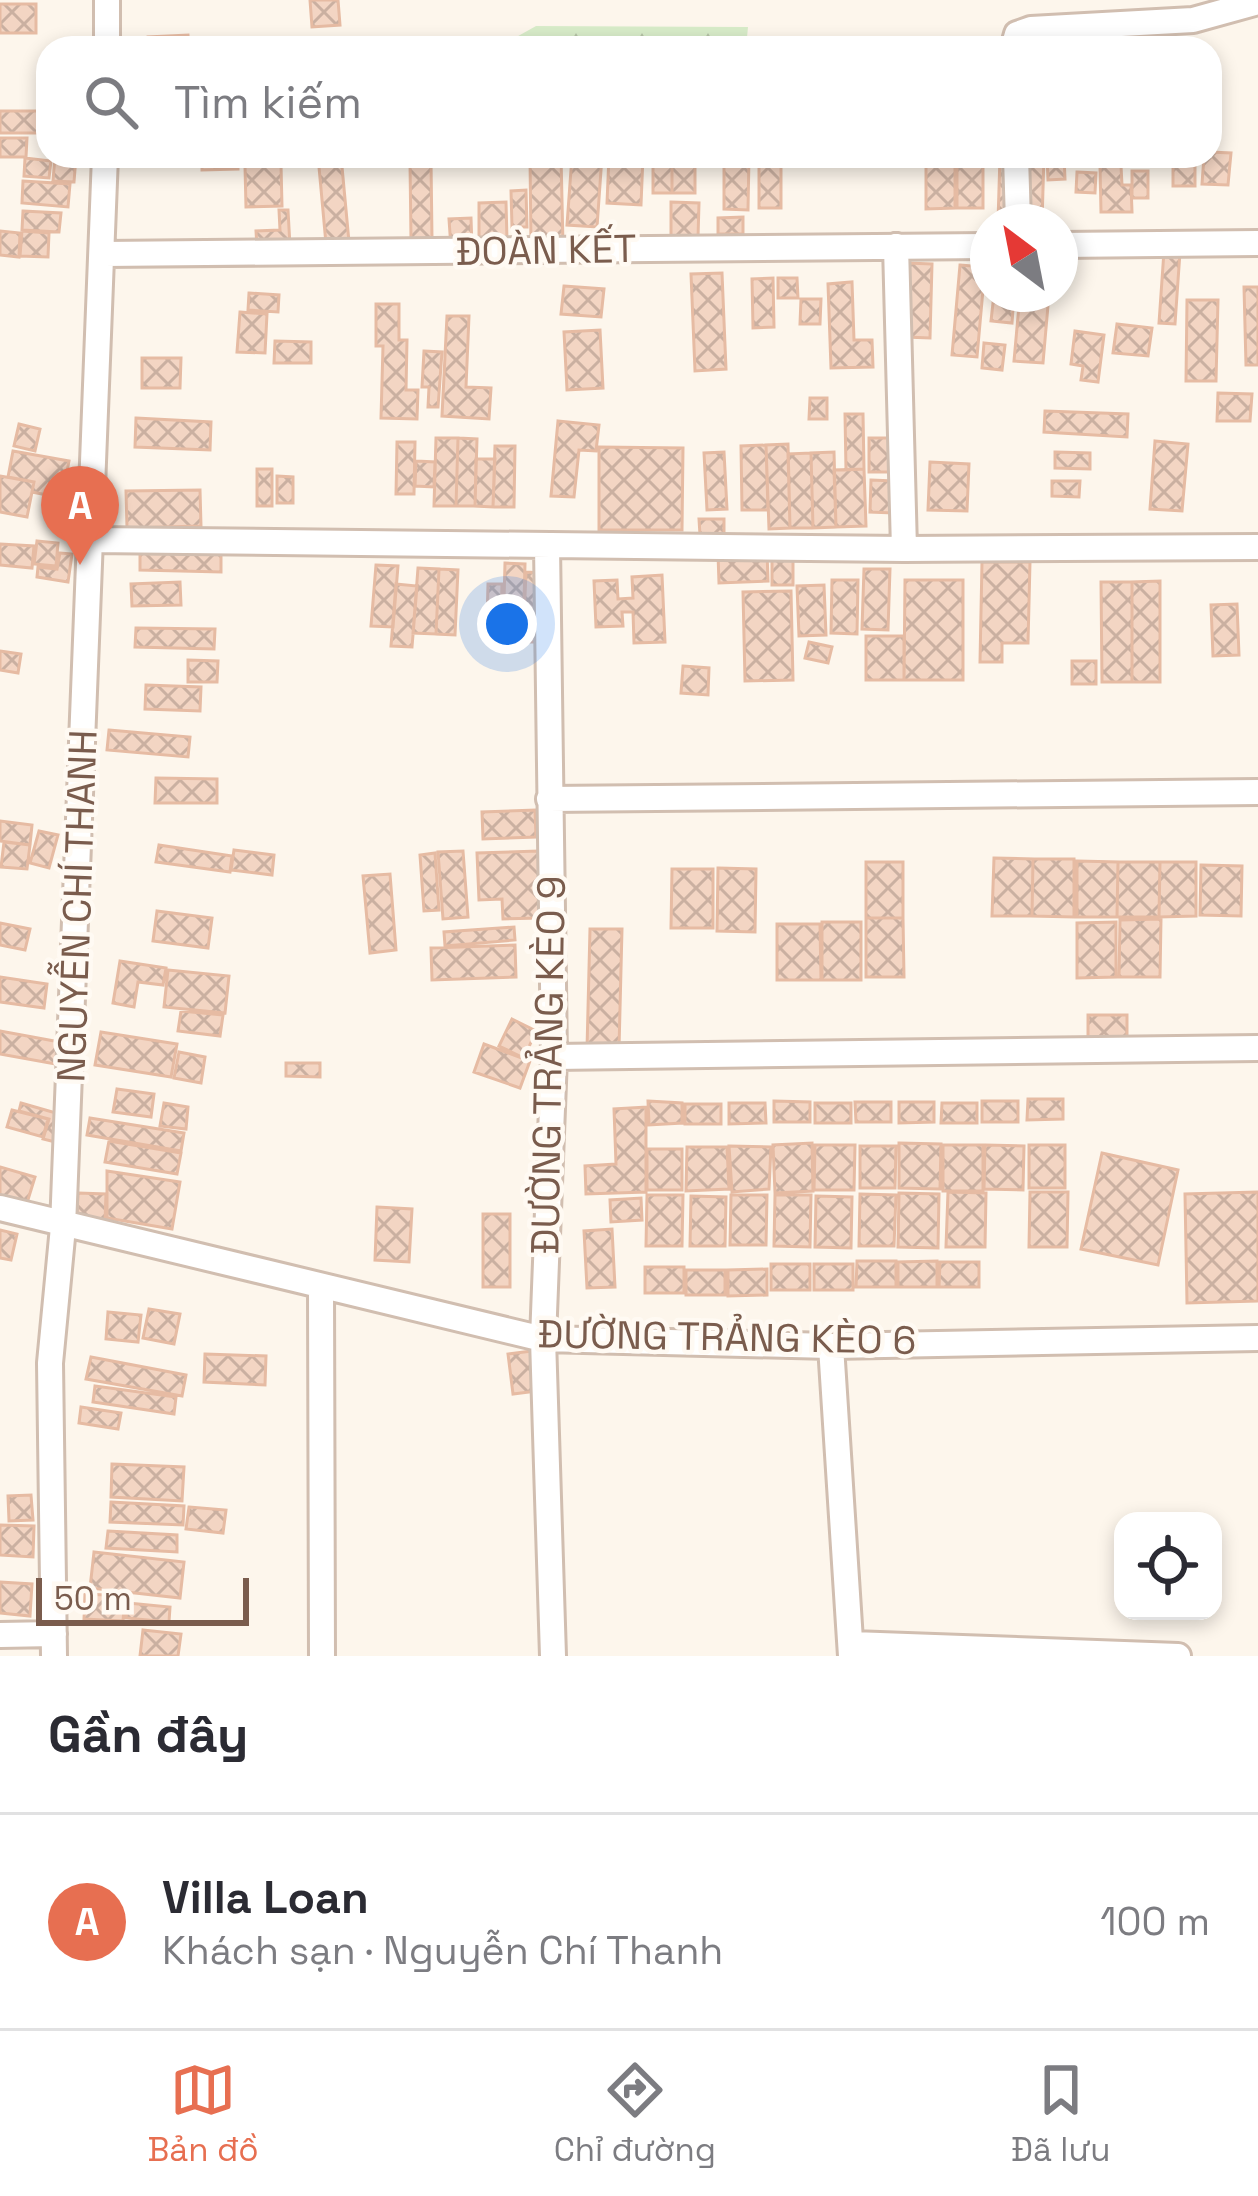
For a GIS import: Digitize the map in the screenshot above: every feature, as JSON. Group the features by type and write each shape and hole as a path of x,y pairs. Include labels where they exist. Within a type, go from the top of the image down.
{"street":[{"path":"107,0 107,36"},
{"path":"1016,36 1031,29 1192,20 1258,2"},
{"name":"NGUYỄN CHÍ THANH","path":"54,1645 50,1363 63,1227 105,168"},
{"path":"1016,168 1017,204"},
{"path":"1078,245 1258,243"},
{"path":"896,246 904,549"},
{"name":"ĐOÀN KẾT","path":"104,254 970,246"},
{"path":"92,540 1257,550"},
{"name":"ĐƯỜNG TRẢNG KÈO 9","path":"547,545 554,1057 543,1339 554,1656"},
{"path":"549,799 1258,791"},
{"path":"554,1057 1258,1048"},
{"name":"ĐƯỜNG TRẢNG KÈO 6","path":"0,1208 63,1227 543,1339 831,1346 1258,1338"},
{"path":"321,1288 322,1656"},
{"path":"831,1346 851,1650 1178,1656"},
{"path":"0,1635 54,1645"}],"green space":[{"path":"536,26 748,27 747,36 518,36"}],"building":[{"path":"310,0 338,0 340,25 312,27"},
{"path":"0,4 36,4 36,33 0,33"},
{"path":"0,111 36,111 36,133 0,133"},
{"path":"0,138 27,138 26,157 0,157"},
{"path":"1222,153 1231,153 1228,185 1202,184 1203,168 1222,168"},
{"path":"25,158 36,159 36,168 50,168 49,178 24,176"},
{"path":"54,168 75,168 74,182 53,181"},
{"path":"245,168 281,168 282,206 246,207"},
{"path":"319,168 342,168 349,242 326,244"},
{"path":"410,168 431,168 432,239 411,239"},
{"path":"530,168 561,168 563,245 531,246"},
{"path":"571,168 601,168 597,227 567,225"},
{"path":"608,168 643,168 641,205 607,203"},
{"path":"653,168 672,168 672,193 653,193"},
{"path":"672,168 695,168 695,193 672,193"},
{"path":"724,168 749,168 748,210 724,209"},
{"path":"759,168 781,168 781,208 759,208"},
{"path":"926,168 955,168 955,208 926,209"},
{"path":"957,168 983,168 983,204 970,204 970,208 957,208"},
{"path":"1000,168 1044,168 1043,204 999,204"},
{"path":"1048,168 1065,168 1065,179 1048,180"},
{"path":"1100,168 1121,168 1122,185 1131,185 1132,212 1101,212"},
{"path":"1173,168 1195,168 1195,186 1173,186"},
{"path":"1132,171 1148,171 1148,198 1132,198"},
{"path":"1077,172 1096,173 1095,193 1076,192"},
{"path":"23,181 70,184 68,207 22,203"},
{"path":"526,190 527,227 512,227 511,191"},
{"path":"506,202 507,240 479,240 479,203"},
{"path":"671,202 699,203 698,238 671,237"},
{"path":"279,210 288,210 290,246 257,247 256,231 280,230"},
{"path":"23,211 61,213 59,232 22,230"},
{"path":"743,217 743,234 718,234 718,218"},
{"path":"471,218 472,247 451,248 449,219"},
{"path":"0,231 20,233 19,257 0,255"},
{"path":"22,231 49,233 48,257 20,256"},
{"path":"1164,251 1180,252 1175,324 1159,323"},
{"path":"907,263 932,264 930,338 905,337"},
{"path":"960,265 970,266 970,312 981,312 977,357 952,355"},
{"path":"722,273 726,369 695,371 691,274"},
{"path":"773,278 774,327 753,328 752,279"},
{"path":"778,278 797,278 798,298 778,298"},
{"path":"852,282 854,340 872,340 873,367 831,368 828,284"},
{"path":"564,286 604,289 601,317 561,314"},
{"path":"1244,287 1258,287 1258,365 1246,365"},
{"path":"249,293 279,295 278,312 248,310"},
{"path":"801,299 821,299 820,324 800,324"},
{"path":"1187,300 1218,300 1216,381 1186,381"},
{"path":"376,304 399,304 399,340 407,340 406,390 418,390 417,419 381,418 383,346 376,346"},
{"path":"240,312 267,314 265,353 237,352"},
{"path":"992,312 1013,312 1012,323 991,321"},
{"path":"1018,312 1047,312 1043,363 1014,361"},
{"path":"447,316 469,316 466,387 491,388 489,419 442,416"},
{"path":"1117,324 1152,328 1148,356 1113,353"},
{"path":"600,330 603,388 567,390 564,332"},
{"path":"1075,331 1104,335 1098,382 1081,380 1083,366 1071,364"},
{"path":"275,341 311,342 311,363 274,363"},
{"path":"984,343 1005,345 1002,370 982,368"},
{"path":"424,351 442,352 438,407 428,407 429,387 422,387"},
{"path":"142,358 181,358 180,388 142,388"},
{"path":"1218,393 1252,394 1250,421 1217,421"},
{"path":"810,398 827,398 827,419 809,419"},
{"path":"1045,411 1128,414 1127,437 1044,432"},
{"path":"845,414 863,414 864,469 846,470"},
{"path":"136,418 211,422 210,450 135,447"},
{"path":"558,421 599,425 596,451 579,450 574,497 551,496"},
{"path":"19,424 40,429 35,451 14,446"},
{"path":"436,438 458,438 456,506 434,506"},
{"path":"458,438 477,439 475,506 456,506"},
{"path":"869,438 891,438 891,472 869,472"},
{"path":"1155,441 1188,444 1182,511 1150,509"},
{"path":"397,442 415,442 414,494 396,494"},
{"path":"788,444 790,528 769,529 766,445"},
{"path":"766,445 768,510 742,510 741,446"},
{"path":"495,446 515,446 514,507 493,507"},
{"path":"599,447 683,448 682,530 599,530"},
{"path":"13,451 69,461 62,498 32,492 34,482 8,477"},
{"path":"724,452 727,509 707,510 704,453"},
{"path":"834,452 836,527 813,528 811,453"},
{"path":"1055,452 1090,453 1090,469 1055,468"},
{"path":"811,453 813,528 790,528 788,454"},
{"path":"476,459 495,459 493,507 475,506"},
{"path":"416,461 435,462 434,487 415,486"},
{"path":"930,462 969,464 967,511 928,510"},
{"path":"257,469 272,469 272,506 257,506"},
{"path":"864,469 866,526 836,527 834,470"},
{"path":"0,476 34,482 27,517 0,512"},
{"path":"277,476 293,477 293,503 277,503"},
{"path":"871,480 893,481 893,513 870,512"},
{"path":"1052,481 1080,481 1079,497 1052,496"},
{"path":"200,490 201,526 127,528 126,491"},
{"path":"699,519 724,519 724,534 700,535"},
{"path":"37,541 58,543 56,566 34,564"},
{"path":"0,544 34,546 32,568 0,565"},
{"path":"221,546 221,572 140,570 140,549"},
{"path":"767,551 768,581 719,583 718,554"},
{"path":"60,553 72,554 68,582 37,577 38,567 57,569"},
{"path":"793,555 793,585 772,585 772,556"},
{"path":"982,562 1030,562 1028,643 1002,643 1002,662 980,662"},
{"path":"505,563 525,564 523,639 503,638"},
{"path":"376,565 398,566 393,627 371,626"},
{"path":"418,568 439,569 436,634 413,633"},
{"path":"439,569 458,570 455,635 436,634"},
{"path":"864,569 890,569 888,630 862,629"},
{"path":"526,572 541,573 538,642 523,642"},
{"path":"662,575 665,642 634,643 633,612 622,612 623,626 596,627 594,581 617,580 618,599 633,598 632,577"},
{"path":"832,580 858,580 857,634 831,633"},
{"path":"905,580 963,580 963,680 904,680"},
{"path":"1160,581 1160,682 1132,682 1132,582"},
{"path":"180,582 181,605 132,606 131,584"},
{"path":"1101,582 1132,582 1132,682 1102,682"},
{"path":"396,584 417,586 412,647 391,646"},
{"path":"488,584 502,584 501,623 487,622"},
{"path":"824,585 826,635 799,636 797,586"},
{"path":"791,591 793,680 745,681 743,592"},
{"path":"1237,604 1239,655 1213,656 1211,605"},
{"path":"136,628 215,629 214,649 135,647"},
{"path":"866,636 904,636 904,680 866,680"},
{"path":"809,642 832,647 828,663 805,658"},
{"path":"0,651 21,654 18,673 0,670"},
{"path":"188,660 218,661 217,682 188,682"},
{"path":"1072,661 1096,661 1096,684 1072,684"},
{"path":"683,666 709,668 708,695 681,693"},
{"path":"146,685 201,687 200,711 145,709"},
{"path":"109,730 190,737 188,757 107,750"},
{"path":"156,778 217,779 217,803 155,803"},
{"path":"535,810 536,837 483,839 482,812"},
{"path":"0,821 32,825 30,845 0,841"},
{"path":"39,831 58,835 49,868 30,863"},
{"path":"4,842 30,845 27,869 1,867"},
{"path":"159,845 232,856 230,872 156,862"},
{"path":"234,850 274,855 272,875 231,870"},
{"path":"463,851 468,917 443,919 438,852"},
{"path":"538,851 540,918 503,919 502,899 479,900 477,853"},
{"path":"435,853 439,910 424,911 420,855"},
{"path":"994,858 1033,859 1032,916 992,916"},
{"path":"1033,859 1074,859 1074,917 1032,916"},
{"path":"1077,861 1118,862 1117,917 1077,917"},
{"path":"866,862 903,862 903,918 866,918"},
{"path":"1118,862 1160,862 1159,917 1117,917"},
{"path":"1160,862 1196,862 1196,916 1159,917"},
{"path":"1201,865 1242,866 1241,916 1200,915"},
{"path":"718,868 756,869 755,932 717,931"},
{"path":"672,869 713,869 713,928 671,928"},
{"path":"390,874 396,950 370,953 363,876"},
{"path":"157,911 212,918 208,948 153,941"},
{"path":"866,918 903,918 904,977 866,977"},
{"path":"1161,919 1160,977 1119,977 1120,920"},
{"path":"822,922 861,922 861,980 822,980"},
{"path":"1116,922 1116,977 1077,978 1077,923"},
{"path":"0,923 30,929 25,950 0,945"},
{"path":"777,924 820,924 821,980 777,980"},
{"path":"514,927 515,940 445,946 444,932"},
{"path":"590,929 622,929 619,1049 587,1049"},
{"path":"515,945 516,977 432,980 431,948"},
{"path":"120,961 166,968 163,985 138,982 134,1007 113,1003"},
{"path":"168,970 229,976 225,1013 164,1007"},
{"path":"0,977 47,984 44,1008 0,1002"},
{"path":"181,1011 223,1015 220,1036 178,1031"},
{"path":"1088,1015 1127,1015 1127,1043 1088,1043"},
{"path":"512,1019 536,1031 524,1058 499,1046"},
{"path":"0,1031 65,1043 61,1065 0,1054"},
{"path":"101,1032 177,1044 171,1077 95,1065"},
{"path":"484,1044 530,1061 520,1088 474,1072"},
{"path":"179,1052 205,1057 201,1083 174,1078"},
{"path":"286,1063 320,1063 320,1077 286,1076"},
{"path":"117,1089 154,1094 151,1117 113,1112"},
{"path":"1028,1099 1063,1099 1063,1119 1027,1120"},
{"path":"648,1101 682,1103 682,1123 649,1125"},
{"path":"774,1101 810,1102 810,1122 774,1122"},
{"path":"982,1101 1018,1101 1018,1122 982,1122"},
{"path":"855,1102 891,1102 891,1122 856,1122"},
{"path":"899,1102 934,1102 934,1122 899,1123"},
{"path":"21,1103 63,1115 55,1142 43,1139 49,1119 19,1111"},
{"path":"164,1103 188,1107 186,1129 160,1126"},
{"path":"729,1103 765,1103 766,1123 729,1124"},
{"path":"815,1103 851,1103 851,1123 815,1123"},
{"path":"942,1103 977,1103 977,1123 941,1123"},
{"path":"685,1104 721,1104 721,1124 685,1124"},
{"path":"646,1107 646,1192 586,1194 585,1166 616,1164 614,1109"},
{"path":"12,1110 48,1119 43,1137 7,1127"},
{"path":"90,1118 184,1133 181,1151 87,1135"},
{"path":"109,1141 181,1153 177,1174 105,1162"},
{"path":"812,1143 813,1191 775,1193 773,1145"},
{"path":"899,1143 941,1144 940,1189 899,1188"},
{"path":"815,1145 855,1145 854,1190 814,1190"},
{"path":"943,1145 983,1145 983,1191 943,1191"},
{"path":"985,1145 1024,1146 1023,1190 984,1189"},
{"path":"1029,1145 1065,1145 1065,1188 1029,1188"},
{"path":"729,1146 771,1147 769,1189 732,1192"},
{"path":"860,1146 896,1146 895,1188 860,1188"},
{"path":"687,1147 727,1147 729,1189 686,1191"},
{"path":"647,1149 682,1149 682,1190 647,1190"},
{"path":"1102,1153 1178,1170 1158,1265 1081,1249"},
{"path":"0,1167 35,1177 27,1203 0,1195"},
{"path":"107,1171 180,1182 172,1229 107,1218"},
{"path":"948,1192 986,1193 985,1247 946,1247"},
{"path":"1030,1192 1068,1192 1067,1247 1029,1247"},
{"path":"1258,1192 1258,1301 1187,1303 1185,1194"},
{"path":"78,1193 106,1194 105,1221 77,1219"},
{"path":"899,1193 939,1194 938,1248 898,1247"},
{"path":"860,1194 896,1195 894,1246 859,1246"},
{"path":"647,1195 683,1195 682,1246 646,1246"},
{"path":"731,1195 767,1195 766,1245 730,1245"},
{"path":"775,1195 811,1195 810,1247 774,1246"},
{"path":"691,1196 726,1197 725,1246 690,1246"},
{"path":"816,1196 852,1197 851,1248 815,1247"},
{"path":"641,1198 642,1220 611,1222 610,1200"},
{"path":"377,1207 412,1209 409,1262 375,1260"},
{"path":"483,1214 510,1214 510,1287 483,1287"},
{"path":"612,1229 615,1287 587,1288 584,1231"},
{"path":"0,1230 17,1234 11,1260 0,1258"},
{"path":"857,1261 896,1261 896,1287 856,1287"},
{"path":"937,1261 937,1287 898,1287 898,1262"},
{"path":"940,1262 979,1262 979,1287 939,1287"},
{"path":"771,1264 810,1264 810,1290 771,1290"},
{"path":"814,1264 853,1264 853,1290 814,1290"},
{"path":"645,1267 684,1267 684,1293 645,1293"},
{"path":"767,1269 767,1295 728,1296 728,1270"},
{"path":"686,1270 725,1270 725,1295 686,1295"},
{"path":"149,1309 180,1314 174,1344 143,1338"},
{"path":"108,1312 141,1315 138,1342 106,1339"},
{"path":"532,1351 537,1391 513,1394 508,1354"},
{"path":"205,1354 266,1356 265,1385 204,1382"},
{"path":"91,1357 186,1375 182,1396 86,1379"},
{"path":"95,1386 176,1397 174,1414 93,1402"},
{"path":"81,1407 121,1413 118,1429 79,1423"},
{"path":"112,1464 184,1467 182,1501 111,1497"},
{"path":"31,1495 33,1520 9,1521 8,1496"},
{"path":"111,1502 184,1506 183,1525 110,1522"},
{"path":"189,1507 226,1510 223,1533 186,1529"},
{"path":"0,1525 34,1526 33,1557 0,1555"},
{"path":"108,1531 177,1535 177,1552 106,1548"},
{"path":"94,1552 184,1562 180,1598 90,1588"},
{"path":"0,1582 32,1584 30,1616 0,1613"},
{"path":"85,1594 125,1596 123,1621 84,1619"},
{"path":"128,1603 170,1607 169,1622 126,1618"},
{"path":"143,1630 181,1634 178,1656 140,1656"}],"place":[{"name":"Villa Loan","path":"80,565"}]}
